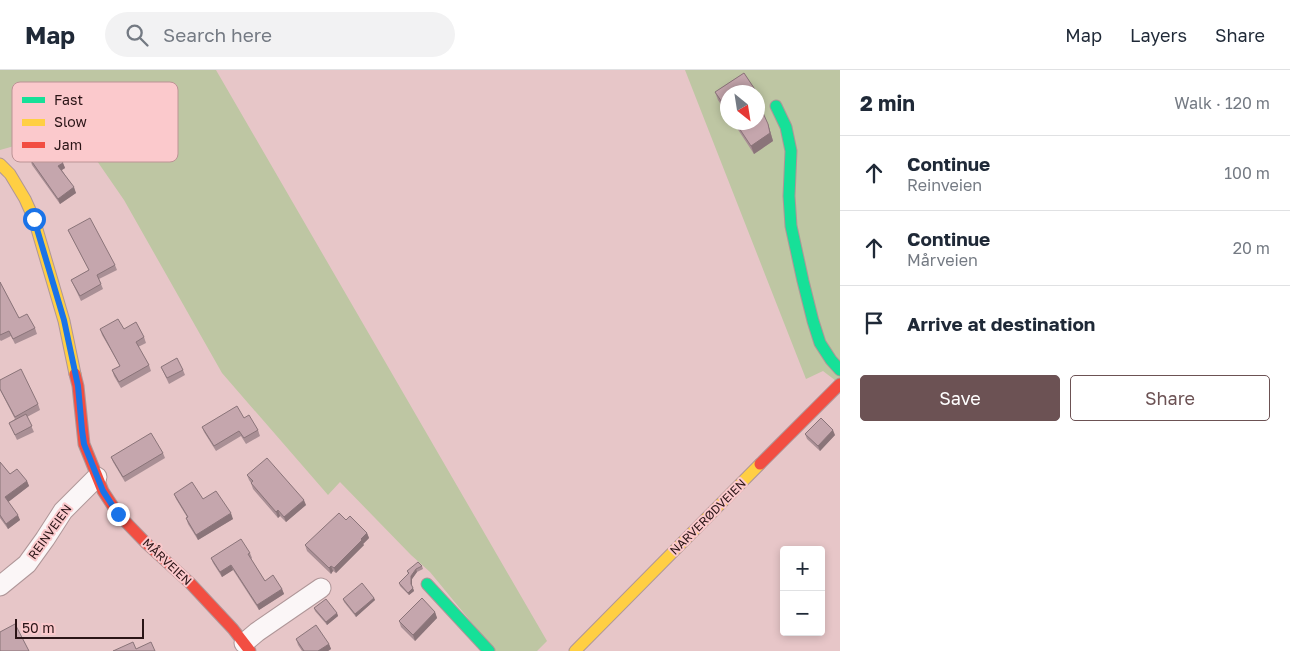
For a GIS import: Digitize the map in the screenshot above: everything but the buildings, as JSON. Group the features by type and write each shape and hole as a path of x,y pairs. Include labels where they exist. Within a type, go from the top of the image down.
{"street":[{"path":"776,106 786,127 791,151 789,196 792,226 803,281 820,342 830,360 840,370"},
{"path":"0,164 10,174 34,219 64,320 78,386 84,444 97,477"},
{"name":"NARVERØDVEIEN","path":"575,651 840,384"},
{"name":"REINVEIEN","path":"0,586 27,564 63,511 97,477"},
{"name":"MÅRVEIEN","path":"97,477 103,491 118,514 153,550 190,583 233,629 247,647 320,588"},
{"path":"427,584 489,651"}],"green space":[{"path":"0,70 216,70 547,641 537,651 495,651 430,572 340,482 328,495 222,373 124,200 98,162 178,162 178,82 12,82 12,147 0,150"},
{"path":"685,70 840,70 840,384 823,371 806,379"}],"traffic: fast":[{"path":"776,106 786,127 791,151 789,196 791,226 803,281 820,343 840,370"},
{"path":"427,584 489,651"}],"traffic: slow":[{"path":"0,164 10,174 34,219 64,321 75,374"},
{"path":"575,651 760,464"}],"traffic: jam":[{"path":"75,374 84,444 103,491 118,514 146,543 190,583 233,629 250,651"},
{"path":"760,464 840,384"}],"route":[{"path":"34,219 64,320 78,386 84,444 103,491 118,514"}]}
